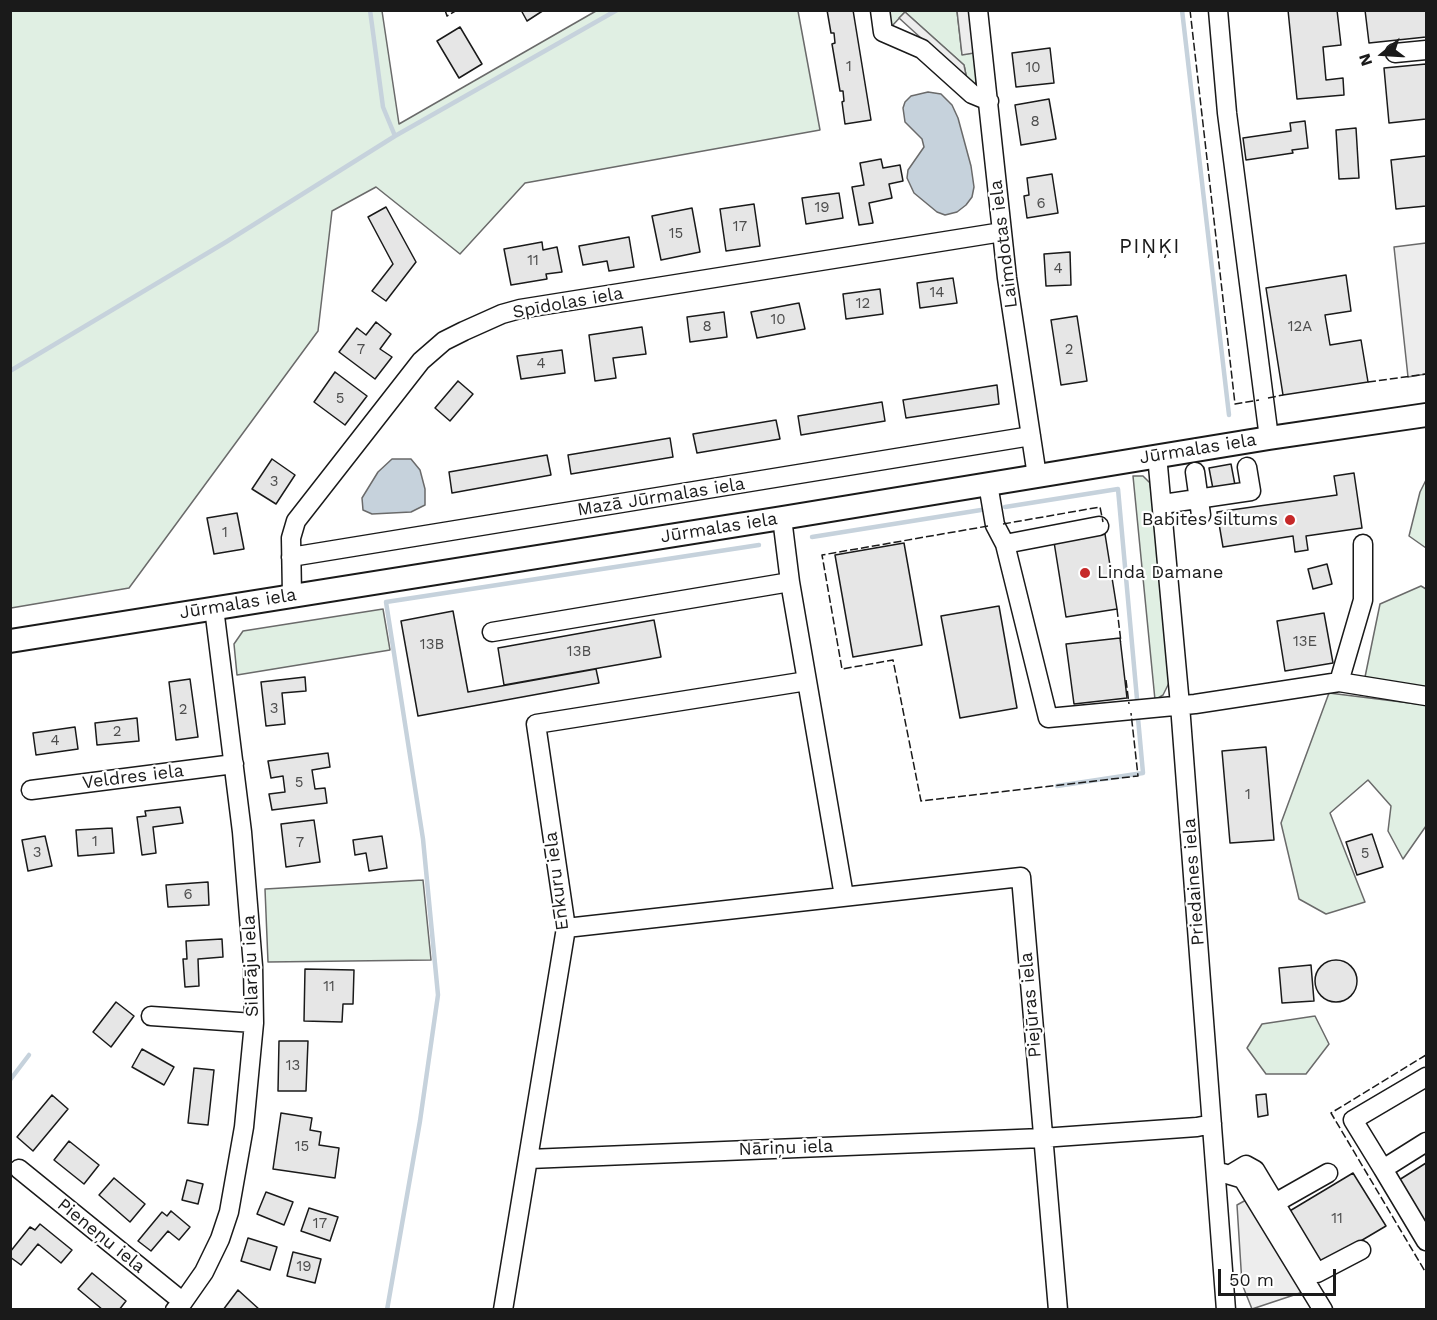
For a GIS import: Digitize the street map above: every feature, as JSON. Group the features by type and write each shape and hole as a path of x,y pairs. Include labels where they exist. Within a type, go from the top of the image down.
{"main road":[{"name":"Jūrmalas iela","path":"10,641 782,518 1157,455 1426,416"}],"street":[{"path":"880,10 883,32 922,49 972,94 988,102"},
{"name":"Laimdotas iela","path":"978,10 1002,232 1036,476"},
{"path":"1218,10 1227,113 1269,438"},
{"path":"1395,53 1426,50"},
{"name":"Spīdolas iela","path":"292,595 291,538 296,521 421,361 444,341 502,314 520,309 1002,232"},
{"name":"Mazā Jūrmalas iela","path":"291,557 1031,436"},
{"name":"Priedaines iela","path":"1157,455 1180,705 1212,1124 1223,1173 1226,1310"},
{"path":"1163,504 1200,507 1251,491 1247,467"},
{"path":"1195,472 1200,507"},
{"path":"988,484 995,525 1005,544 1048,718 1180,705 1340,682 1426,696"},
{"path":"782,518 790,582 844,896"},
{"path":"1005,544 1099,526"},
{"path":"1340,682 1363,600 1363,544"},
{"path":"492,632 790,582"},
{"name":"Silarāju iela","path":"179,1306 204,1272 220,1239 229,1212 244,1127 254,1023 249,904 214,608"},
{"name":"Enkuru iela","path":"503,1310 566,928 536,724 807,681"},
{"name":"Veldres iela","path":"31,790 234,764"},
{"name":"Piejūras iela","path":"566,928 1021,877 1058,1310"},
{"path":"151,1016 254,1023"},
{"path":"1426,1077 1353,1120 1426,1241"},
{"name":"Nāriņu iela","path":"529,1159 1042,1138 1212,1124"},
{"path":"1383,1169 1426,1142"},
{"path":"1223,1173 1246,1165 1255,1170 1317,1273 1361,1250"},
{"name":"Pieneņu iela","path":"19,1169 179,1306"},
{"path":"1223,1173 1243,1179 1323,1310"},
{"path":"1275,1203 1328,1173"}],"green space":[{"path":"11,10 382,11 399,124 596,11 798,11 820,130 525,183 460,254 376,187 332,211 318,331 129,588 11,608"},
{"path":"885,11 957,11 962,54 974,53 977,81 974,85 967,80 964,65 905,12 892,26 886,21"},
{"path":"1133,476 1143,476 1150,483 1152,498 1169,683 1163,695 1155,700"},
{"path":"1426,480 1426,548 1409,536 1420,492"},
{"path":"1421,586 1426,589 1426,688 1365,677 1380,604"},
{"path":"383,609 390,650 237,675 234,644 243,631"},
{"path":"1329,693 1426,705 1426,826 1403,859 1388,831 1391,806 1368,780 1330,813 1365,902 1326,914 1299,899 1281,823"},
{"path":"423,880 431,960 268,962 265,889"},
{"path":"1315,1016 1329,1044 1306,1074 1266,1074 1247,1048 1262,1024"}],"shaded area":[{"path":"957,11 969,11 974,53 962,55"},
{"path":"905,12 964,65 967,80 899,18"},
{"path":"928,92 941,94 952,105 958,118 971,166 974,187 972,197 966,205 957,212 945,215 937,212 914,193 907,178 908,170 924,147 922,139 905,122 903,108 911,96"},
{"path":"1426,243 1426,374 1408,377 1394,247"},
{"path":"392,459 411,459 420,470 425,489 425,505 411,512 372,514 363,510 362,498 378,472"},
{"path":"1246,1200 1303,1292 1252,1309 1242,1284 1237,1205"}],"building":[{"path":"521,10 544,10 527,21"},
{"path":"827,10 853,10 871,120 845,124 843,91 840,91 832,44 835,43 834,33 831,33"},
{"path":"1288,10 1337,10 1341,45 1323,47 1326,80 1343,78 1344,95 1297,99"},
{"path":"1365,10 1426,10 1426,37 1369,43"},
{"path":"460,27 482,64 459,78 437,41"},
{"path":"1050,48 1054,83 1016,87 1012,53"},
{"path":"1426,64 1426,119 1389,123 1384,68"},
{"path":"1049,99 1056,139 1021,145 1015,105"},
{"path":"1305,121 1308,148 1292,150 1293,153 1246,160 1243,138 1291,131 1290,123"},
{"path":"1356,128 1359,178 1339,179 1336,130"},
{"path":"1426,156 1426,206 1396,209 1391,160"},
{"path":"881,159 883,168 900,165 903,181 889,184 892,198 869,203 873,223 859,225 852,187 864,185 860,163"},
{"path":"1052,174 1058,213 1027,218 1024,196 1029,195 1027,178"},
{"path":"839,193 843,218 806,224 802,198"},
{"path":"754,204 760,246 726,251 720,209"},
{"path":"386,207 416,262 386,301 372,291 393,264 368,217"},
{"path":"692,208 700,252 661,260 652,216"},
{"path":"629,237 634,267 609,271 607,261 583,265 579,246"},
{"path":"542,242 543,250 557,247 562,272 546,274 547,279 511,285 504,249"},
{"path":"1070,252 1071,285 1046,286 1044,254"},
{"path":"1346,275 1351,311 1325,315 1330,345 1361,340 1368,382 1283,395 1266,288"},
{"path":"953,278 957,303 920,308 917,283"},
{"path":"880,289 883,314 846,319 843,294"},
{"path":"799,303 805,329 757,338 751,312"},
{"path":"724,312 727,337 690,342 687,317"},
{"path":"1077,316 1087,381 1061,385 1051,320"},
{"path":"376,322 391,334 380,349 392,357 375,379 339,352 357,328 366,335"},
{"path":"642,327 646,354 613,358 616,378 595,381 589,335"},
{"path":"562,350 565,373 521,379 517,356"},
{"path":"335,372 367,396 345,425 314,402"},
{"path":"458,381 473,394 450,421 435,408"},
{"path":"997,385 999,404 906,418 903,400"},
{"path":"882,402 885,421 801,435 798,416"},
{"path":"776,420 780,439 697,453 693,434"},
{"path":"670,438 673,457 571,474 568,455"},
{"path":"547,455 551,475 452,493 449,472"},
{"path":"272,459 295,475 276,504 252,489"},
{"path":"1231,464 1235,485 1213,489 1209,468"},
{"name":"Babites siltums","path":"1354,473 1362,528 1306,536 1308,550 1295,552 1293,536 1223,547 1217,512 1337,495 1334,476"},
{"path":"237,513 244,549 214,554 207,518"},
{"path":"1105,534 1117,609 1066,617 1054,542"},
{"path":"904,543 922,645 853,657 835,555"},
{"path":"1327,564 1332,584 1313,589 1308,569"},
{"path":"999,606 1017,708 960,718 941,616"},
{"path":"453,611 468,692 596,669 599,683 418,716 401,621"},
{"path":"1324,613 1333,663 1285,671 1277,621"},
{"path":"654,620 661,657 504,685 498,648"},
{"path":"1120,638 1127,698 1074,704 1066,644"},
{"path":"305,677 306,691 282,693 285,724 266,726 261,682"},
{"path":"190,679 198,737 176,740 169,682"},
{"path":"137,718 139,741 97,745 95,723"},
{"path":"75,727 78,749 36,755 33,733"},
{"path":"1266,747 1274,840 1230,843 1222,751"},
{"path":"328,753 330,767 312,770 315,789 325,788 327,803 272,810 269,794 285,792 283,776 271,778 268,761"},
{"path":"180,807 183,823 153,827 156,853 142,855 137,817 146,816 145,811"},
{"path":"314,820 320,862 286,867 281,824"},
{"path":"112,828 114,853 78,856 76,830"},
{"path":"1372,834 1383,867 1357,875 1346,842"},
{"path":"45,836 52,866 28,871 22,840"},
{"path":"382,836 387,868 369,871 366,853 355,855 353,840"},
{"path":"208,882 209,905 168,907 166,885"},
{"path":"222,939 223,957 198,959 199,986 185,987 183,959 187,959 186,941"},
{"path":"1336,960 1351,966 1357,981 1351,996 1336,1002 1321,996 1315,981 1321,966"},
{"path":"1311,965 1314,1001 1282,1003 1279,968"},
{"path":"305,969 354,970 353,1004 343,1004 342,1022 304,1021"},
{"path":"116,1002 134,1016 111,1047 93,1032"},
{"path":"279,1041 308,1041 306,1091 278,1091"},
{"path":"142,1049 174,1067 164,1085 132,1067"},
{"path":"194,1068 214,1070 208,1125 188,1123"},
{"path":"1266,1094 1268,1115 1258,1117 1256,1095"},
{"path":"52,1095 68,1109 33,1151 17,1137"},
{"path":"281,1113 312,1118 310,1130 321,1132 319,1145 339,1148 335,1178 273,1169"},
{"path":"69,1141 99,1165 84,1184 54,1160"},
{"path":"1426,1163 1426,1224 1399,1180"},
{"path":"1353,1173 1386,1226 1320,1265 1288,1212"},
{"path":"114,1178 145,1204 130,1222 99,1195"},
{"path":"187,1180 203,1184 198,1204 182,1200"},
{"path":"266,1192 293,1202 284,1225 257,1214"},
{"path":"309,1208 338,1217 330,1241 301,1231"},
{"path":"171,1211 190,1227 179,1240 168,1231 151,1251 138,1241 162,1212 167,1216"},
{"path":"40,1224 72,1250 61,1263 38,1244 21,1265 10,1257 10,1252 30,1227 35,1230"},
{"path":"248,1238 277,1247 270,1270 241,1261"},
{"path":"293,1252 321,1259 315,1283 287,1276"},
{"path":"92,1273 126,1301 119,1310 103,1310 78,1289"},
{"path":"238,1290 260,1310 223,1310"}],"waterway":[{"path":"370,10 383,107 395,136"},
{"path":"10,371 226,242 395,136 617,10"},
{"path":"1182,10 1229,415"},
{"path":"1005,507 1118,489 1137,699"},
{"path":"812,537 981,510"},
{"path":"387,1310 420,1121 438,995 423,839 386,602 759,545"},
{"path":"1057,786 1143,773 1138,718"},
{"path":"10,1080 29,1055"}],"fence":[{"path":"445,10 447,16 457,10"},
{"path":"1190,10 1235,404 1259,400"},
{"path":"1368,382 1426,374"},
{"path":"1268,398 1283,395"},
{"path":"1003,524 1100,507 1103,522"},
{"path":"988,526 822,555 842,669 893,660 921,801 1138,776 1131,713"},
{"path":"1117,609 1121,642"},
{"path":"1126,680 1129,704"},
{"path":"1426,1055 1331,1113 1426,1273"}],"place":[{"name":"Babites siltums","path":"1290,520"},
{"name":"Linda Damane","path":"1085,573"}],"district":[{"name":"PIŅĶI","path":"1150,247"}]}
